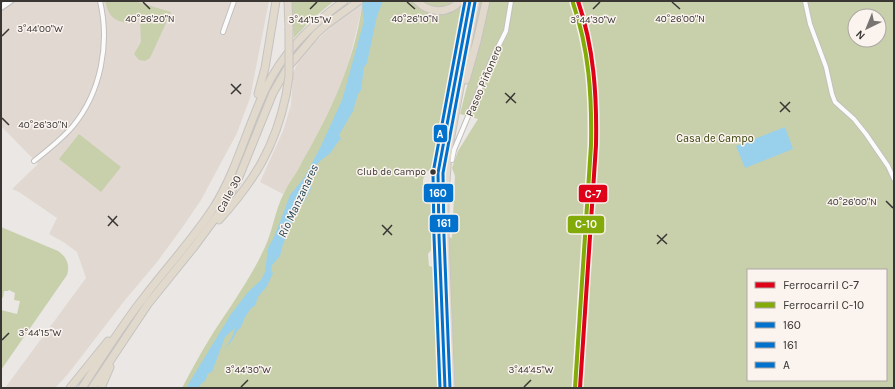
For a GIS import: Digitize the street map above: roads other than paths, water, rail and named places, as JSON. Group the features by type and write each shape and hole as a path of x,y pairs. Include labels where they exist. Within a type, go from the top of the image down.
{"highway":[{"path":"241,152 244,136 264,74 276,1"},
{"path":"208,229 216,224 247,187 271,146 278,130 289,76 288,1"},
{"name":"Calle 30","path":"82,388 144,297 189,241 213,208 225,187 241,152 259,104 273,75 300,38 321,18 344,1"},
{"path":"417,1 428,9 441,11 452,8 460,1"},
{"path":"445,388 438,172 470,1"},
{"path":"451,388 444,236 447,166 452,128 476,1"},
{"path":"452,128 477,42 486,1"},
{"name":"Calle 30","path":"92,388 148,304 208,229 222,209 239,177 273,93 288,67 316,34 331,20 357,2"},
{"path":"70,388 111,337 122,328"},
{"path":"101,388 117,350"}],"street":[{"path":"1,7 10,1"},
{"path":"34,161 50,148 74,124 85,109 92,95 101,65 104,41 103,18 100,1"},
{"path":"223,32 234,1"},
{"name":"Paseo Piñonero","path":"452,160 454,150 492,59 506,31 511,1"},
{"path":"805,1 810,24 826,67 832,94 836,102 866,134 888,166 894,179"}],"water":[{"name":"Río Manzanares","path":"363,1 383,1 377,16 367,63 364,67 361,90 358,94 353,111 339,135 341,139 330,153 315,167 311,179 311,189 292,223 283,244 280,256 272,265 271,270 273,273 267,286 258,297 255,306 252,307 245,317 241,327 224,350 232,337 235,328 225,337 212,372 207,374 205,380 198,388 186,388 231,314 248,292 261,280 265,272 268,248 274,237 290,195 304,178 320,148 342,100 364,21 362,8"},
{"path":"785,127 793,149 745,168 736,146"}],"rail line":[{"name":"C-7","path":"578,1 588,36 591,54 595,90 596,126 580,388"},
{"name":"C-10","path":"573,3 583,38 586,55 590,91 591,127 575,388"}],"place":[{"name":"Club de Campo","path":"433,172"}],"park label":[{"name":"Casa de Campo","path":"715,138"}]}
